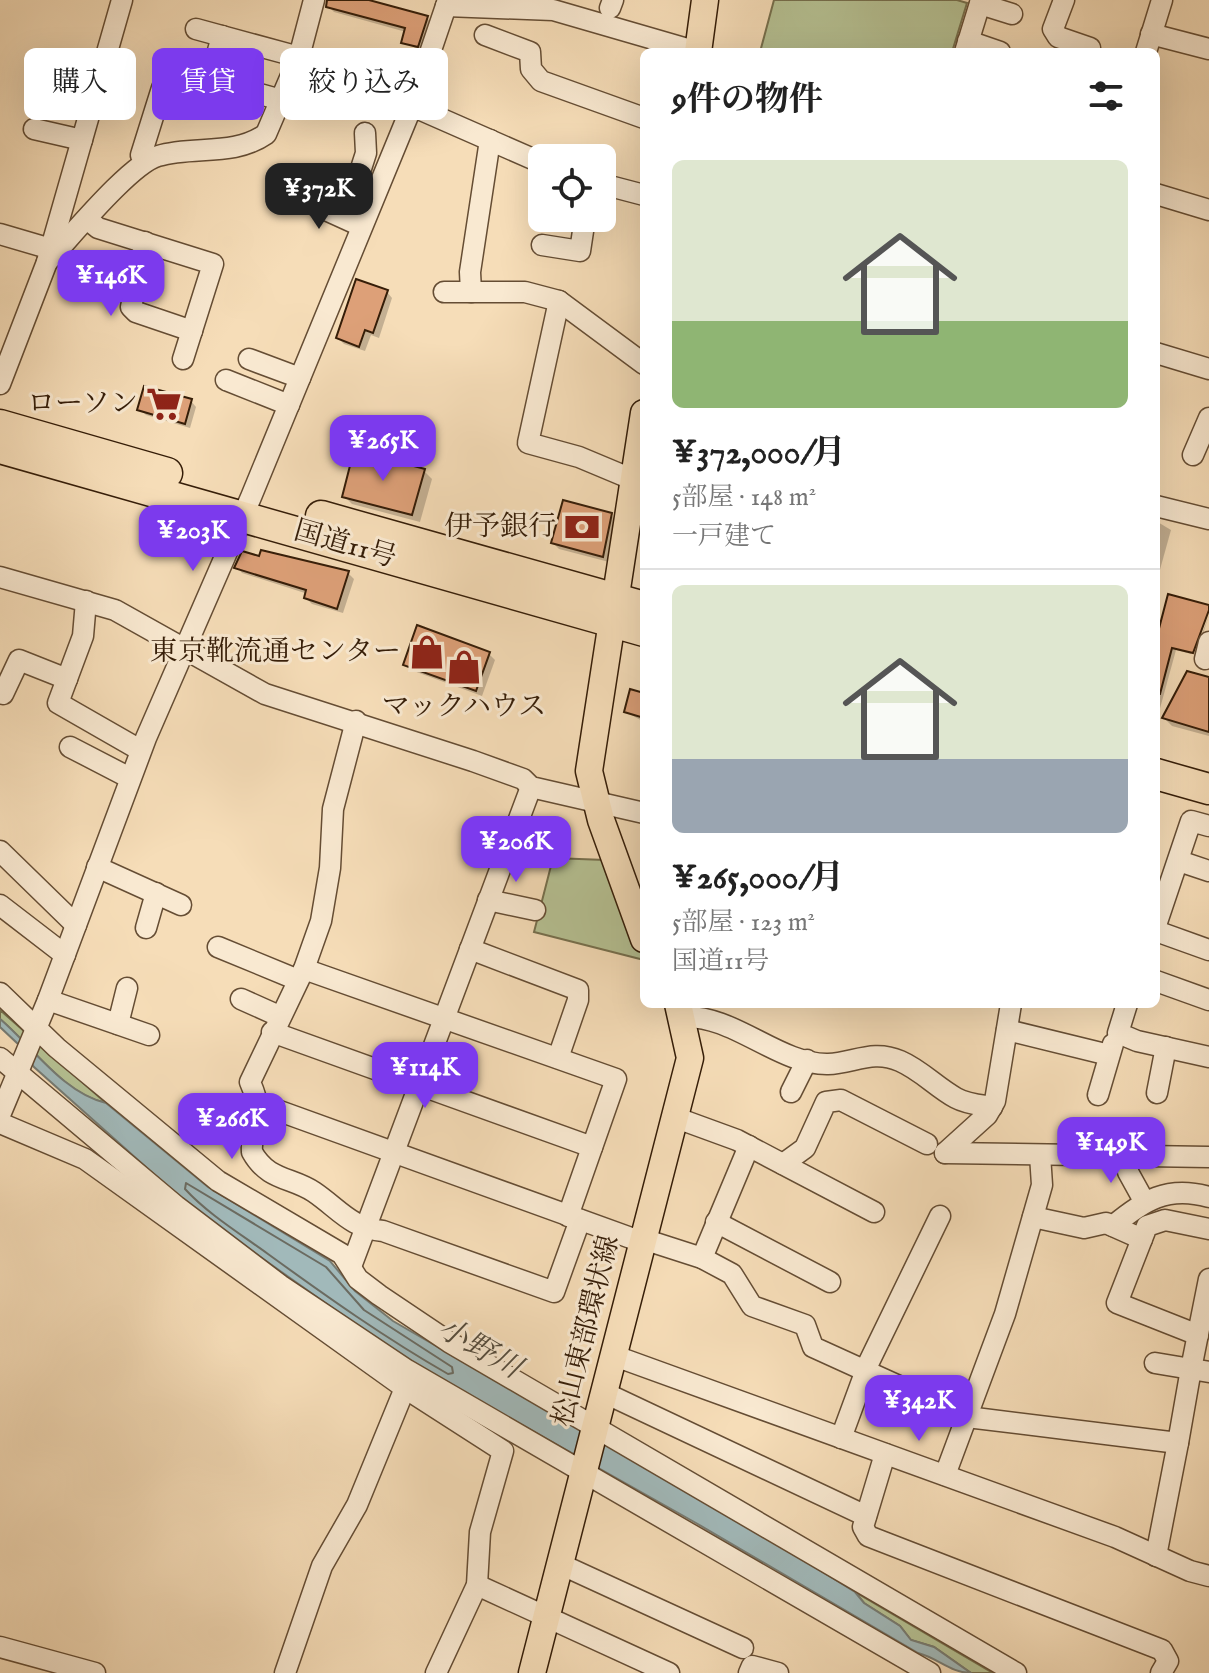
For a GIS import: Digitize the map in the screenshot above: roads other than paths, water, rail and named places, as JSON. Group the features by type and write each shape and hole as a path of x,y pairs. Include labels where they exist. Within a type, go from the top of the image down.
{"highway":[{"name":"国道11号","path":"0,425 247,506"},
{"name":"国道11号","path":"0,448 247,506 624,609 640,627"},
{"path":"1160,754 1209,767"},
{"path":"1160,775 1209,789"}],"main road":[{"path":"699,48 705,0"},
{"path":"640,440 624,609 589,771 597,804 640,928"},
{"name":"松山東部環状線","path":"532,1673 690,1058 680,1011"}],"street":[{"path":"1,378 49,256 122,0"},
{"path":"301,48 314,0"},
{"path":"1064,0 1053,29 1058,37 1090,48"},
{"path":"1162,0 1148,43 1209,49"},
{"path":"966,47 980,2 1012,14"},
{"path":"432,48 447,3 553,10 684,48"},
{"path":"196,29 280,52"},
{"path":"485,35 530,52 531,69 541,81 640,117"},
{"path":"222,36 210,80 280,100"},
{"path":"49,256 145,161 158,156 238,148 254,142 266,134 280,102"},
{"path":"145,161 141,155 152,120"},
{"path":"0,1115 48,1000 140,750 247,506 406,120"},
{"path":"444,120 528,157"},
{"path":"34,129 82,140"},
{"path":"365,133 366,153 357,181 372,197"},
{"path":"471,292 470,272 490,140"},
{"path":"616,188 640,194"},
{"path":"1160,195 1209,210"},
{"path":"295,196 361,226"},
{"path":"88,220 98,228 213,264 183,359"},
{"path":"542,245 580,251 583,232"},
{"path":"0,234 49,256"},
{"path":"145,242 131,307 136,312 192,331"},
{"path":"444,292 525,292 559,301 640,361"},
{"path":"559,301 528,443 579,457 634,480"},
{"path":"1160,354 1209,369"},
{"path":"249,359 300,378"},
{"path":"226,380 289,405"},
{"path":"1201,444 1209,418"},
{"path":"1160,507 1209,519"},
{"path":"0,577 115,610 265,694 356,721 523,779 531,787 640,812"},
{"path":"86,601 83,636 58,703 140,750"},
{"path":"4,685 19,660 67,679"},
{"path":"217,948 301,974 445,1016 616,1079 592,1147 554,1292 383,1231 354,1225 311,1189 287,1183 256,1159 251,1143 260,1116 260,1104 250,1082 301,974 326,897 333,809 356,721"},
{"path":"70,747 130,778"},
{"path":"352,1264 531,787"},
{"path":"1160,914 1191,821 1209,826"},
{"path":"0,851 76,925"},
{"path":"1179,861 1209,871"},
{"path":"97,867 181,905"},
{"path":"146,928 156,893"},
{"path":"488,900 535,910"},
{"path":"0,905 65,955"},
{"path":"1160,932 1209,950"},
{"path":"470,949 578,990 580,995 558,1058"},
{"path":"1160,982 1209,1000"},
{"path":"118,1024 127,988"},
{"path":"0,993 57,1048 218,1181 281,1216 352,1264 358,1279 379,1295 595,1430 1016,1673"},
{"path":"241,999 276,1024 419,1085 592,1147"},
{"path":"48,1000 149,1035"},
{"path":"1010,1008 992,1107 945,1153 1209,1157"},
{"path":"1098,1095 1126,1008"},
{"path":"680,1011 702,1016 807,1060 827,1064 871,1055 885,1056 925,1074 956,1098 992,1107"},
{"path":"1007,1030 1109,1055"},
{"path":"1118,1033 1209,1057"},
{"path":"1157,1093 1166,1047"},
{"path":"0,1058 20,1070 164,1196 280,1285 407,1370 930,1673"},
{"path":"791,1092 807,1060"},
{"path":"783,1164 805,1148 826,1102 832,1098 927,1144"},
{"path":"260,1104 574,1218 702,1258 732,1274 752,1306 805,1325 813,1347 967,1417 1178,1443"},
{"path":"674,1117 749,1146 874,1212"},
{"path":"0,1123 85,1159 405,1388 503,1451 480,1532 477,1585 436,1673"},
{"path":"702,1258 749,1146"},
{"path":"945,1475 1005,1314 1042,1185 1040,1155"},
{"path":"1128,1156 1128,1172 1144,1201"},
{"path":"1113,1226 1144,1201 1166,1194 1209,1197"},
{"path":"841,1438 865,1371 940,1216"},
{"path":"1033,1217 1084,1228 1097,1223 1113,1226 1142,1239"},
{"path":"1198,1335 1117,1303 1147,1226 1165,1220 1209,1229"},
{"path":"716,1222 830,1282"},
{"path":"1156,1556 1178,1443 1200,1371 1198,1335 1209,1279"},
{"path":"615,1356 1115,1537 1209,1576"},
{"path":"1155,1363 1200,1371"},
{"path":"285,1673 322,1566 357,1505 405,1388"},
{"path":"605,1393 866,1516"},
{"path":"885,1454 863,1532 874,1540 1162,1650 1168,1661 1161,1673"},
{"path":"560,1564 743,1648"},
{"path":"477,1585 669,1673"},
{"path":"0,1647 32,1665 95,1673"},
{"path":"749,1673 752,1666 778,1673"}],"water":[{"path":"0,1019 62,1079 90,1098 106,1103 208,1187 330,1261 355,1291 393,1321 762,1534 855,1592 864,1603 900,1626 911,1640 934,1647 971,1673 957,1671 918,1653 696,1523 403,1358 194,1210 34,1067 18,1044 0,1027"}],"place":[{"name":"ローソン","path":"164,404"},
{"name":"伊予銀行","path":"582,527"},
{"name":"東京靴流通センター","path":"427,652"},
{"name":"マックハウス","path":"464,667"}],"water label":[{"name":"小野川","path":"479,1349"}]}
